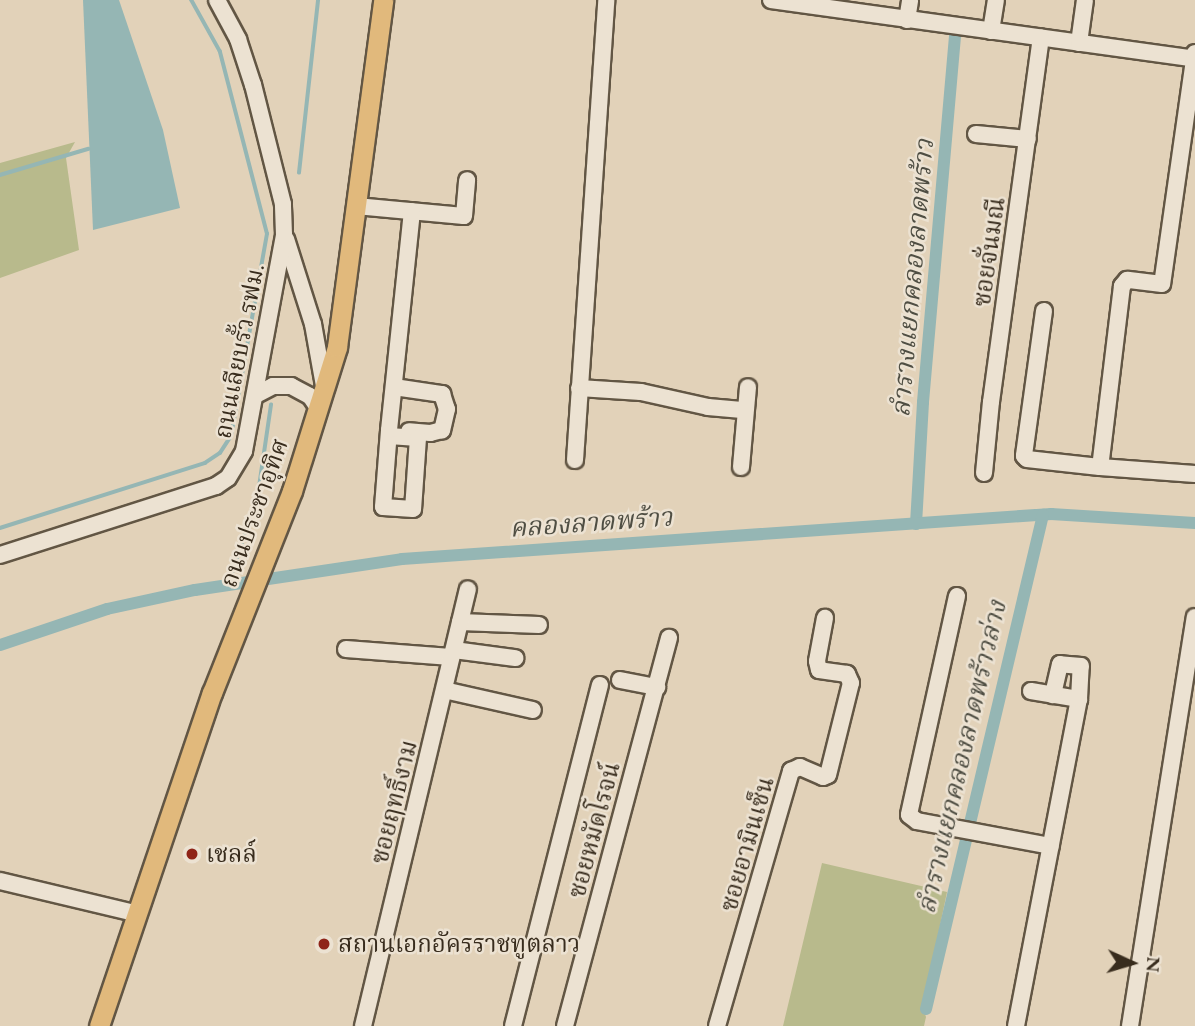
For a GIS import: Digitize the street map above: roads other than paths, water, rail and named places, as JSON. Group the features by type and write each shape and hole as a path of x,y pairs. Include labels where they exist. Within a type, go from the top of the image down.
{"main road":[{"name":"ถนนประชาอุทิศ","path":"99,1026 220,672 292,491 337,347 383,0"}],"street":[{"name":"ถนนเลียบรั้ว รฟม.","path":"0,555 216,486 228,478 244,451 284,235 283,204 267,132 238,39 217,0"},
{"path":"575,460 606,0"},
{"path":"771,0 822,4 907,20 1195,56 1162,284 1127,280 1122,286 1100,467"},
{"path":"907,20 909,0"},
{"path":"990,31 996,0"},
{"path":"1079,43 1085,0"},
{"name":"ซอยจั่นมณี","path":"984,473 1041,37"},
{"path":"976,135 1028,139"},
{"path":"356,206 464,216 467,180"},
{"path":"389,433 418,438 413,509 383,507 389,433 412,211"},
{"path":"284,235 313,324 324,389"},
{"path":"1044,311 1024,456 1027,459 1100,467 1195,474"},
{"path":"256,395 273,386 291,386 310,396 318,408"},
{"path":"389,433 430,433 442,430 447,409 442,394 394,387"},
{"path":"741,467 748,387"},
{"path":"579,388 641,392 708,407 744,410"},
{"name":"ซอยฤทธิ์งาม","path":"363,1026 468,589"},
{"path":"957,596 908,811 917,821 1051,846"},
{"path":"1130,1026 1195,617"},
{"name":"ซอยอามินเซ็น","path":"717,1026 791,771 800,767 823,778 828,775 851,683 847,674 819,670 817,661 825,618"},
{"path":"460,622 539,625"},
{"name":"ซอยหมัดโรจน์","path":"565,1026 669,638"},
{"path":"346,649 515,658"},
{"path":"1016,1026 1079,699 1082,679 1079,664 1060,664 1053,695"},
{"path":"620,680 657,687"},
{"path":"513,1026 600,685"},
{"path":"444,690 533,710"},
{"path":"1031,691 1079,699"},
{"path":"1178,722 1195,725"},
{"path":"0,881 138,914"}],"water":[{"path":"83,0 119,0 163,130 180,208 93,230"}],"waterway":[{"path":"0,528 205,463 220,453 231,436 267,234 220,52 191,0"},
{"path":"299,173 318,0"},
{"name":"ลำรางแยกคลองลาดพร้าว","path":"916,524 923,402 955,36"},
{"path":"0,175 88,149"},
{"path":"228,585 258,494 271,405"},
{"name":"คลองลาดพร้าว","path":"0,645 107,609 195,590 402,559 1051,514 1195,523"},
{"name":"ลำรางแยกคลองลาดพร้าวล่าง","path":"926,1009 1043,515"}],"place":[{"name":"เชลล์","path":"192,854"},
{"name":"สถานเอกอัครราชทูตลาว","path":"324,944"}]}
